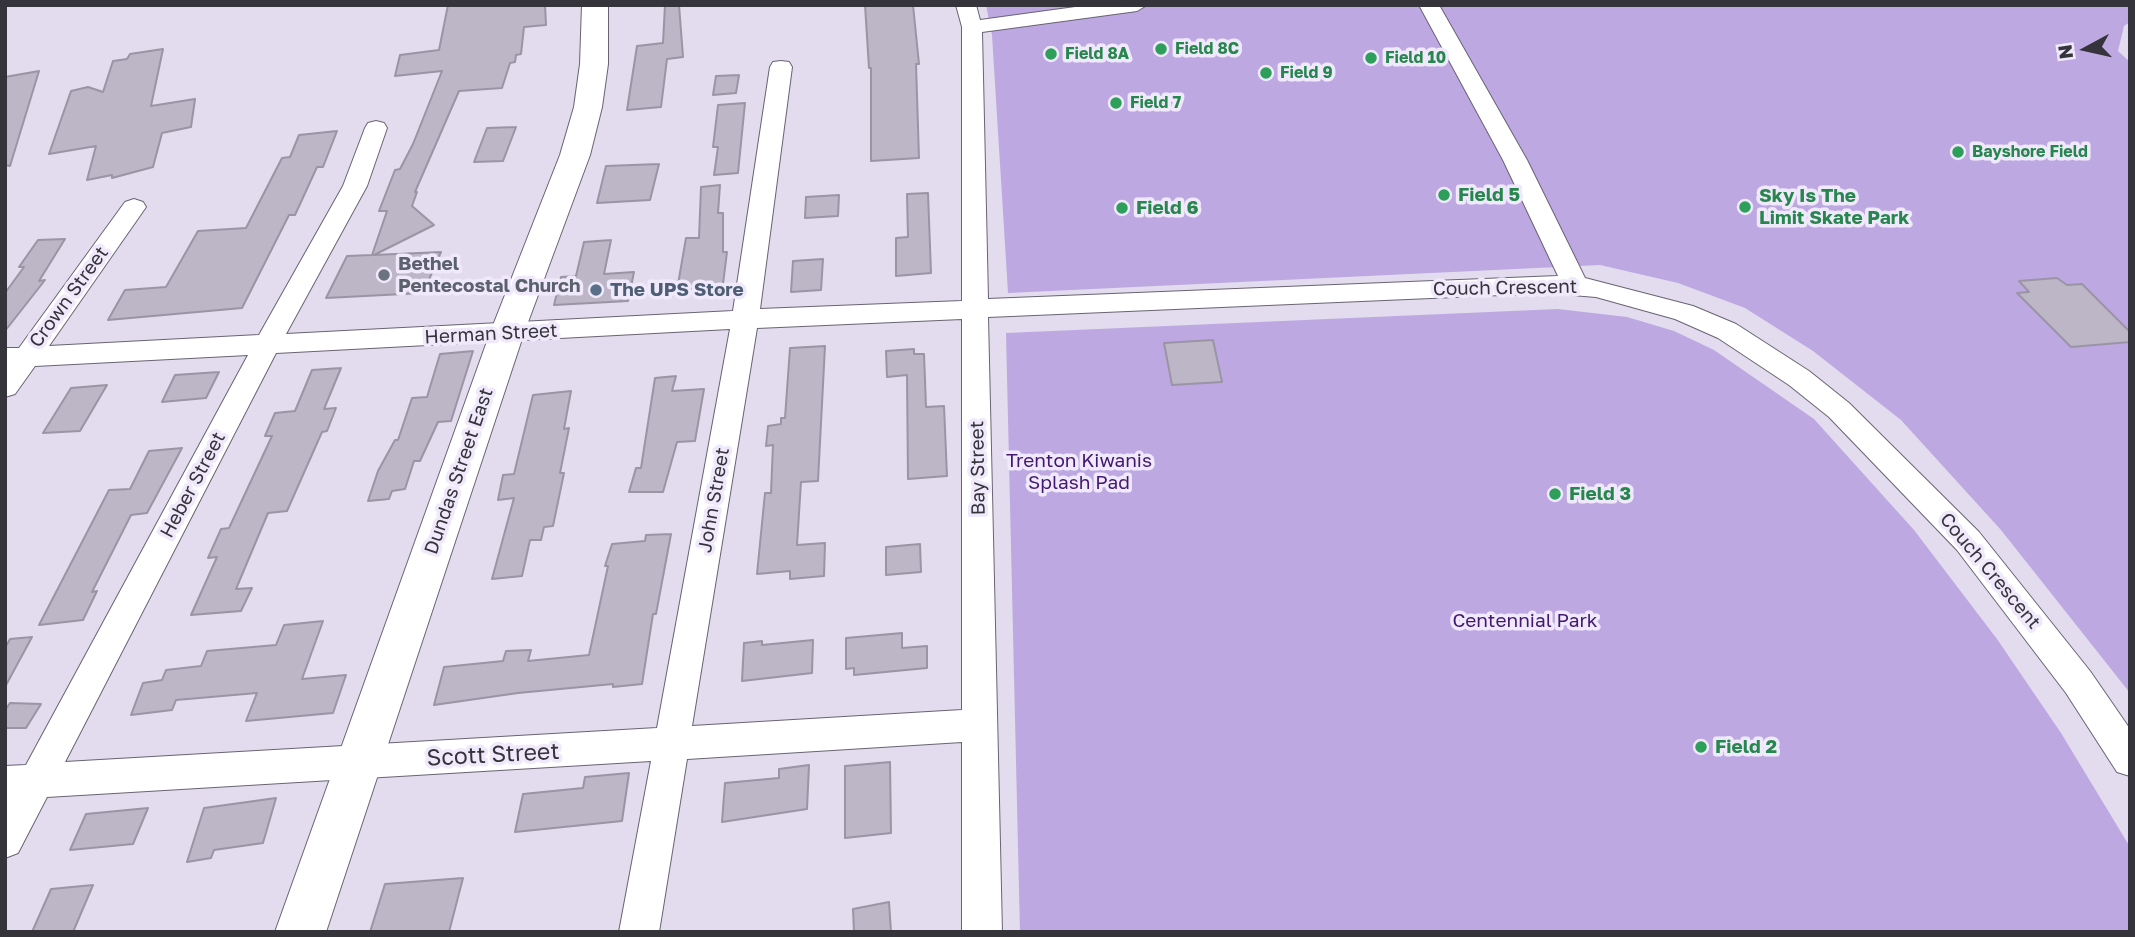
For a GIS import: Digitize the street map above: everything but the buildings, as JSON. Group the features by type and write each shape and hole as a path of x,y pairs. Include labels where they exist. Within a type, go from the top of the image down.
{"main road":[{"name":"Dundas Street East","path":"300,932 507,333 575,155 588,107 594,64 595,5"}],"street":[{"path":"969,16 1137,5"},
{"path":"1430,7 1515,160 1575,285"},
{"name":"Bay Street","path":"969,16 976,309 982,932"},
{"name":"John Street","path":"639,932 744,319 781,67"},
{"name":"Heber Street","path":"5,839 21,782 355,186 376,128"},
{"name":"Crown Street","path":"5,387 16,357 134,207"},
{"name":"Couch Crescent","path":"976,309 1575,285 1684,312 1727,331 1799,378 1875,444 1977,552 2078,682 2130,760"},
{"name":"Herman Street","path":"16,357 976,309"},
{"name":"Scott Street","path":"21,782 981,725"}],"green space":[{"path":"986,5 2130,5 2130,22 2124,26 2118,51 2130,62 2130,693 2001,530 1901,420 1813,351 1745,308 1678,283 1600,265 1008,293 992,35"},
{"name":"Centennial Park","path":"1558,309 1627,317 1674,331 1714,350 1814,419 1914,530 1997,639 2061,733 2130,847 2130,932 1020,932 1006,333"}],"place":[{"name":"Field 8C","path":"1161,49"},
{"name":"Field 8A","path":"1051,54"},
{"name":"Field 10","path":"1371,58"},
{"name":"Field 9","path":"1266,73"},
{"name":"Field 7","path":"1116,103"},
{"name":"Bayshore Field","path":"1958,152"},
{"name":"Field 5","path":"1444,195"},
{"name":"Sky Is The Limit Skate Park","path":"1745,207"},
{"name":"Field 6","path":"1122,208"},
{"name":"Bethel Pentecostal Church","path":"384,275"},
{"name":"The UPS Store","path":"596,290"},
{"name":"Field 3","path":"1555,494"},
{"name":"Field 2","path":"1701,747"}],"park label":[{"name":"Trenton Kiwanis Splash Pad","path":"1079,472"}]}
